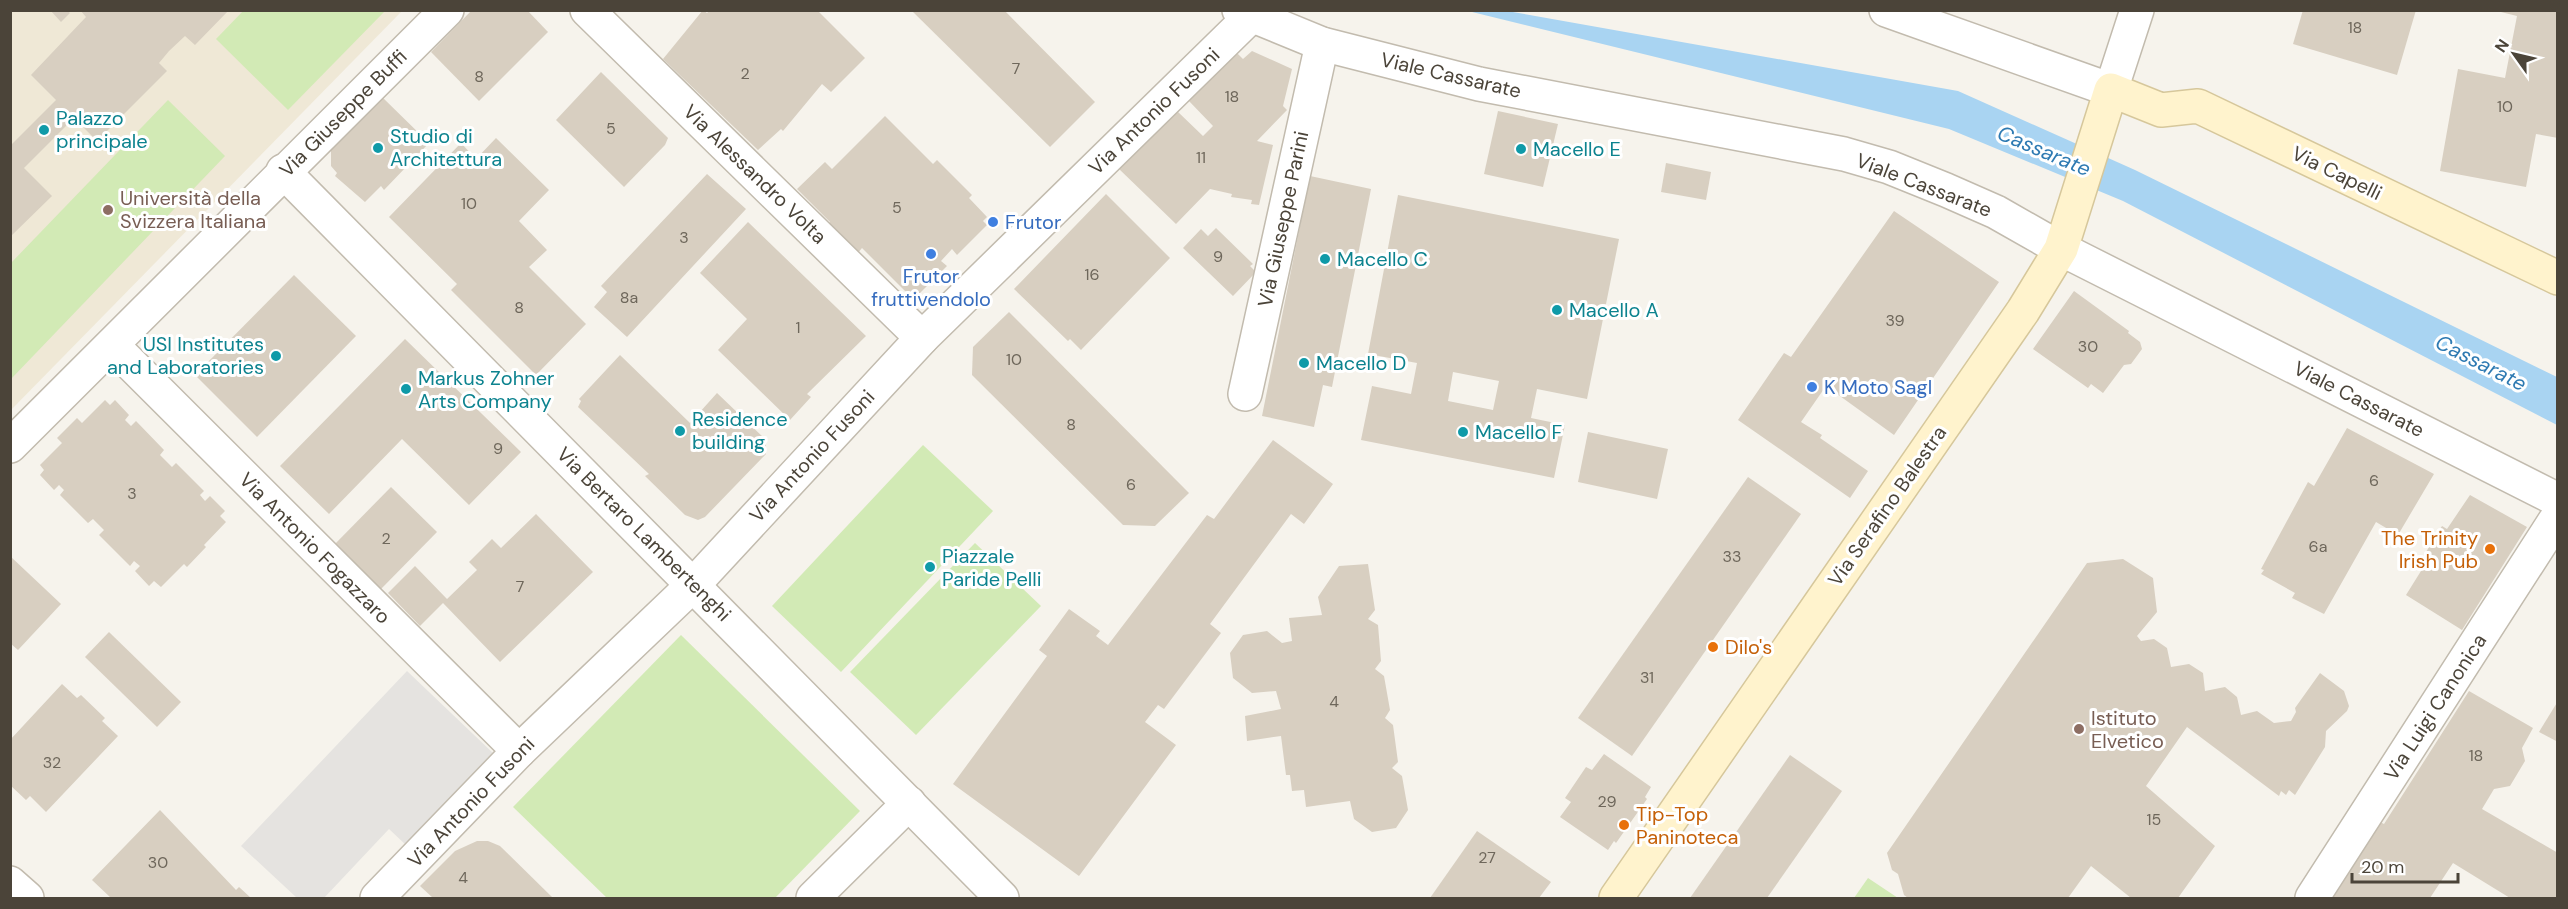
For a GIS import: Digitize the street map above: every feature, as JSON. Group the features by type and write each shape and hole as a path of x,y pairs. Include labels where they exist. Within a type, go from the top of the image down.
{"main road":[{"name":"Via Serafino Balestra","path":"1616,898 2023,310 2061,249 2111,90"},
{"name":"Via Capelli","path":"2111,90 2161,110 2198,106 2558,278"}],"street":[{"name":"Via Giuseppe Buffi","path":"10,446 447,10"},
{"name":"Via Alessandro Volta","path":"587,10 922,338"},
{"path":"1886,10 2111,90 2137,10"},
{"name":"Via Antonio Fusoni","path":"377,898 519,751 694,584 922,338 1245,13"},
{"name":"Viale Cassarate","path":"1245,13 1322,44 1479,84 1844,154 1889,167 1996,212 2061,249 2558,500"},
{"name":"Via Giuseppe Parini","path":"1245,393 1322,44"},
{"name":"Via Bertaro Lambertenghi","path":"284,171 1002,898"},
{"name":"Via Antonio Fogazzaro","path":"111,345 519,751"},
{"name":"Via Luigi Canonica","path":"2312,898 2558,516"},
{"path":"813,898 909,803"},
{"path":"10,883 27,898"}],"shaded area":[{"name":"Università della Svizzera Italiana","path":"11,11 402,11 11,410"},
{"path":"407,671 494,754 407,846 389,829 324,898 297,898 241,846"}],"green space":[{"path":"244,10 385,11 288,110 216,39"},
{"path":"168,100 225,156 11,379 11,263"},
{"path":"923,445 993,511 841,672 772,606"},
{"path":"975,543 1041,606 916,735 850,672"},
{"path":"681,635 860,811 775,898 607,898 513,807"},
{"path":"1868,878 1898,898 1854,898"}],"water":[{"name":"Cassarate","path":"1468,11 1507,11 1958,91 2135,170 2557,377 2557,425 2123,201 1949,129"}],"building":[{"path":"50,10 67,10 70,13 61,22"},
{"name":"Palazzo principale","path":"80,10 229,10 195,45 185,36 169,51 159,63 167,71 97,141 74,118 24,168 52,196 10,237 10,146 56,100 31,75 86,17"},
{"path":"472,10 527,10 548,32 479,101 431,52"},
{"path":"703,10 707,13 710,10 817,10 865,58 831,92 822,84 783,131 781,129 758,150 663,59"},
{"path":"911,10 1004,10 1095,102 1050,147"},
{"path":"2303,10 2416,10 2397,75 2293,44"},
{"path":"2493,10 2558,10 2558,138 2536,134 2526,187 2440,171 2458,69 2505,78 2517,16"},
{"path":"1234,50 1243,59 1252,51 1292,69 1283,106 1287,110 1257,141 1273,145 1259,205 1251,204 1252,200 1231,197 1232,194 1210,189 1176,224 1119,169 1177,111 1203,136 1213,126 1188,100"},
{"path":"601,72 668,138 665,145 624,187 556,120"},
{"name":"Studio di Architettura","path":"381,96 429,143 384,190 381,186 365,202 335,176 337,173 331,166 331,150"},
{"name":"Macello E","path":"1498,111 1558,124 1543,187 1484,174"},
{"path":"885,116 933,164 937,160 972,195 969,198 987,217 983,221 987,225 957,255 952,249 941,261 947,266 918,295 913,290 909,295 862,248 857,254 827,225 830,222 797,189 825,162 832,169"},
{"path":"496,138 549,190 519,221 547,250 529,267 586,324 536,375 451,290 457,284 389,217 461,143 476,159"},
{"path":"1666,163 1711,172 1706,200 1661,192"},
{"path":"707,174 746,209 627,337 594,307 607,292 601,286"},
{"name":"Macello C","path":"1310,176 1371,189 1332,387 1323,385 1314,427 1262,416"},
{"path":"1106,194 1170,258 1081,350 1070,339 1068,341 1014,289"},
{"path":"1398,195 1619,239 1587,399 1537,389 1531,418 1565,425 1554,478 1361,440 1372,386 1411,394 1417,363 1368,354","holes":["1453,372 1499,381 1493,410 1448,401"]},
{"path":"1894,211 1999,282 1894,435 1826,386 1801,422 1822,435 1820,438 1868,471 1850,498 1738,420 1784,353 1791,357"},
{"path":"748,222 866,336 807,394 811,397 790,420 718,350 747,319 700,273"},
{"path":"1216,228 1253,264 1250,266 1256,272 1233,296 1183,248 1201,229 1208,236"},
{"name":"USI Institutes and Laboratories","path":"294,275 356,336 257,437 195,375"},
{"path":"2074,291 2129,331 2128,333 2140,342 2142,349 2131,364 2124,365 2103,393 2091,384 2088,388 2033,349"},
{"path":"1009,312 1189,493 1155,526 1123,525 972,375 973,347"},
{"name":"Markus Zohner Arts Company","path":"405,339 521,452 469,505 402,439 329,514 280,466"},
{"name":"Residence building","path":"620,355 690,423 717,393 766,440 766,454 705,517 698,520 685,515 645,476 649,474 578,407 581,401 579,399"},
{"path":"105,400 110,405 115,400 129,415 125,420 131,426 136,421 164,450 160,455 172,467 176,463 204,491 200,495 205,501 210,496 225,511 220,516 226,522 204,545 206,547 187,567 184,564 161,587 154,581 149,586 135,571 140,566 134,561 130,566 99,535 104,530 93,519 88,523 60,495 64,490 59,485 54,490 40,475 44,470 40,465 62,443 57,438 77,418 82,423"},
{"path":"2347,428 2434,474 2398,535 2376,522 2324,614 2292,598 2295,593 2261,574 2264,570 2261,569 2308,482 2314,486"},
{"name":"Macello F","path":"1588,432 1668,449 1657,499 1578,482"},
{"path":"1273,440 1333,484 1304,524 1291,514 1210,624 1221,633 1164,709 1158,705 1145,722 1176,745 1079,876 953,784 1047,656 1039,650 1069,609 1100,631 1096,636 1108,645 1207,515 1214,519"},
{"path":"1748,477 1801,514 1632,756 1578,718"},
{"path":"391,487 437,532 381,589 335,544"},
{"path":"2470,495 2527,527 2462,630 2406,595 2431,555 2426,552 2442,526 2447,529"},
{"path":"536,514 593,572 500,662 443,603 420,626 388,593 415,566 447,599 477,570 469,562 492,539 501,548"},
{"path":"10,556 61,604 18,650 10,643"},
{"name":"Istituto Elvetico","path":"2123,559 2153,578 2157,612 2137,636 2141,641 2154,639 2167,648 2171,667 2189,664 2203,673 2205,691 2225,687 2237,697 2241,715 2257,711 2274,723 2291,721 2296,712 2295,708 2320,673 2344,691 2349,706 2347,711 2326,731 2325,747 2295,795 2289,790 2286,795 2281,791 2279,796 2187,727 2146,786 2215,846 2178,898 2131,898 2091,866 2068,898 1908,898 1904,895 1898,874 1892,870 1887,853 2087,563"},
{"path":"1368,564 1375,610 1368,619 1378,625 1381,661 1375,669 1384,676 1390,710 1385,718 1393,725 1398,762 1392,768 1402,776 1408,810 1396,828 1372,832 1354,819 1350,801 1306,807 1304,790 1292,791 1290,775 1286,775 1281,736 1247,741 1245,716 1281,709 1276,691 1252,693 1233,678 1230,653 1243,635 1267,631 1282,643 1292,641 1289,618 1322,615 1318,597 1339,566"},
{"path":"109,632 181,702 157,727 85,657"},
{"path":"62,684 77,698 81,695 105,718 102,721 118,736 46,812 30,796 26,800 10,785 10,740"},
{"path":"2469,691 2533,728 2522,748 2525,761 2510,786 2494,789 2482,809 2558,853 2556,898 2510,898 2453,863 2430,898 2331,898 2380,822 2384,824"},
{"path":"2558,701 2558,742 2539,732"},
{"path":"1604,754 1651,787 1645,797 1647,799 1616,843 1614,841 1608,850 1560,817 1571,802 1565,798 1586,767 1592,770"},
{"path":"1790,755 1842,791 1767,898 1690,898"},
{"path":"160,810 236,890 239,887 251,898 111,898 92,880"},
{"path":"1477,831 1551,882 1539,898 1430,898"},
{"path":"477,841 488,841 500,846 553,898 433,898 420,886 455,851"}],"place":[{"name":"Palazzo principale","path":"44,130"},
{"name":"Studio di Architettura","path":"378,148"},
{"name":"Macello E","path":"1521,149"},
{"name":"Università della Svizzera Italiana","path":"108,210"},
{"name":"Frutor","path":"993,222"},
{"name":"Frutor fruttivendolo","path":"931,254"},
{"name":"Macello C","path":"1325,259"},
{"name":"Macello A","path":"1557,310"},
{"name":"USI Institutes and Laboratories","path":"276,356"},
{"name":"Macello D","path":"1304,363"},
{"name":"K Moto Sagl","path":"1812,387"},
{"name":"Markus Zohner Arts Company","path":"406,389"},
{"name":"Residence building","path":"680,431"},
{"name":"Macello F","path":"1463,432"},
{"name":"The Trinity Irish Pub","path":"2490,549"},
{"name":"Piazzale Paride Pelli","path":"930,567"},
{"name":"Dilo's","path":"1713,647"},
{"name":"Istituto Elvetico","path":"2079,729"},
{"name":"Tip-Top Paninoteca","path":"1624,825"}]}
